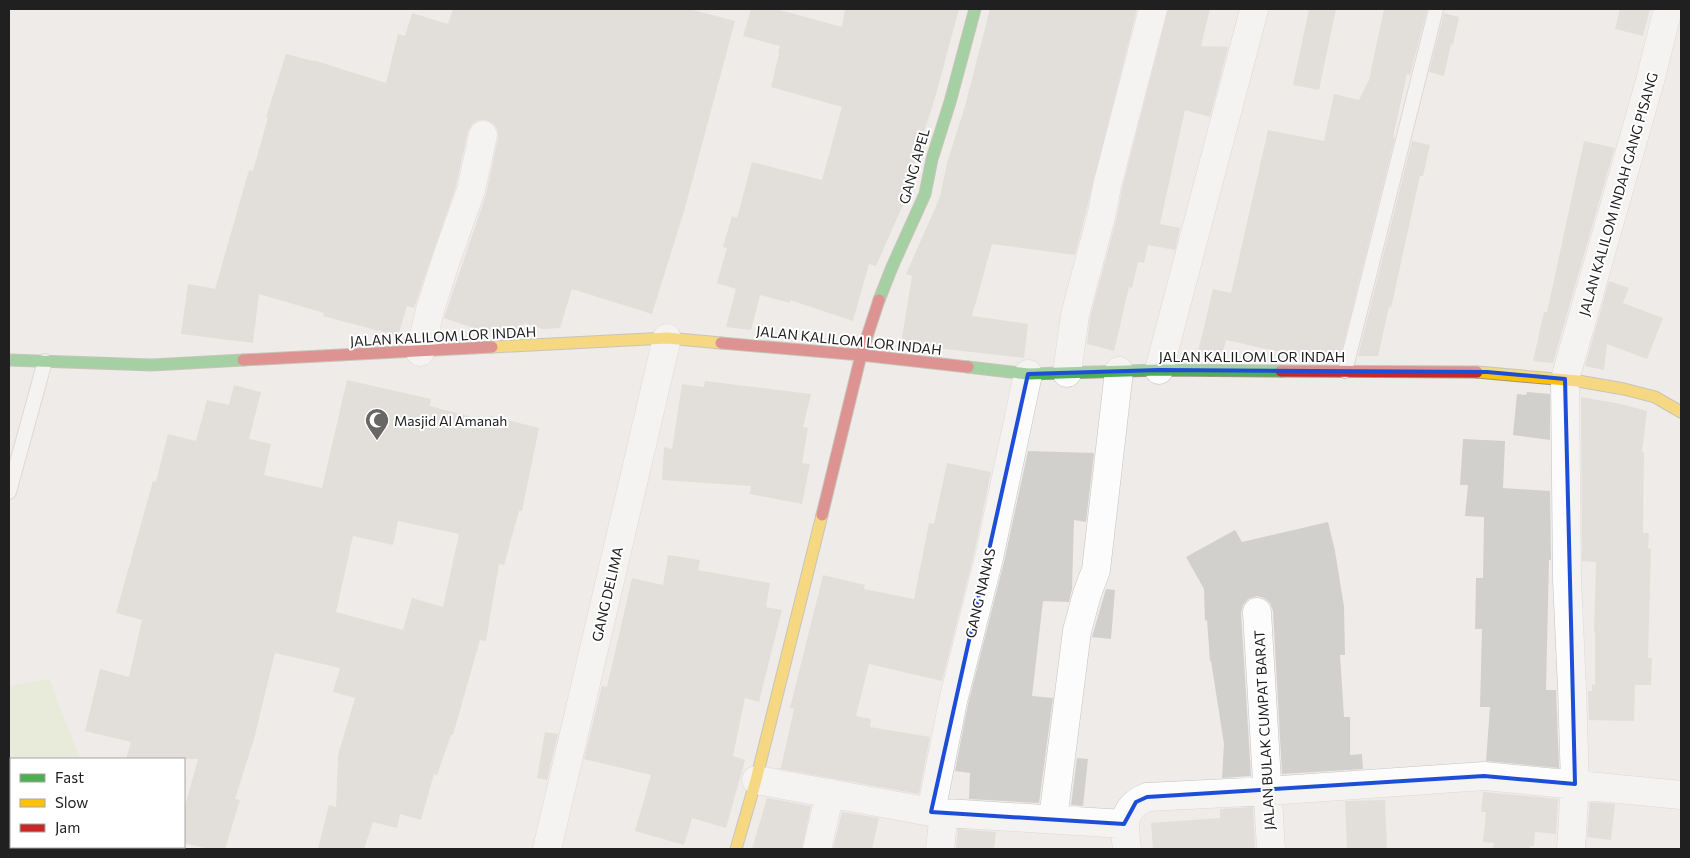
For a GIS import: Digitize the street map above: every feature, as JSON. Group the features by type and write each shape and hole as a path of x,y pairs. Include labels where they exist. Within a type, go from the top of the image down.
{"street":[{"name":"GANG APEL","path":"736,849 756,780 861,355 872,319 892,267 925,194 932,159 950,102 975,9"},
{"path":"1067,373 1080,294 1088,270 1107,186 1153,9"},
{"name":"JALAN KALILOM INDAH GANG PISANG","path":"1571,849 1575,784 1567,580 1565,379 1650,81 1668,9"},
{"path":"1159,370 1254,10"},
{"path":"420,352 430,310 471,190 483,135"},
{"name":"JALAN KALILOM LOR INDAH","path":"9,360 152,365 667,338 861,355 1028,374 1159,370 1487,372 1565,379 1624,389 1655,397 1681,412"},
{"name":"GANG DELIMA","path":"547,849 667,338"},
{"path":"1053,819 1077,630 1096,570 1119,371"},
{"name":"GANG NANAS","path":"940,849 937,812 953,701 989,558 1028,374"},
{"name":"JALAN BULAK CUMPAT BARAT","path":"1257,612 1270,849"},
{"path":"756,780 937,812 1053,819 1126,837 1128,812 1136,802 1147,797 1268,791 1484,776 1681,795"},
{"path":"817,849 830,793"}],"lane":[{"path":"1345,371 1436,9"},
{"path":"9,492 45,361"}],"highlighted area":[{"path":"1159,370 1487,372 1565,379 1575,784 1484,776 1147,797 1136,802 1124,824 931,812 1028,374"}],"green space":[{"path":"49,679 80,758 10,758 10,848 128,849 9,849 9,686"}],"building":[{"path":"453,9 689,9 735,21 685,208 652,314 572,289 560,328 543,329 524,323 522,330 485,332 444,318 486,195 498,138 498,131 494,124 486,120 479,120 472,124 468,131 456,186 414,308 407,306 398,336 323,316 324,313 259,294 253,343 181,334 188,284 215,289 249,170 253,171 268,117 266,117 286,54 313,60 386,83 398,34 405,36 412,13 448,24"},
{"path":"751,9 776,9 842,27 845,9 959,9 935,98 917,154 910,189 876,266 869,264 853,321 790,300 790,303 760,295 751,330 726,327 736,289 717,283 727,248 723,247 732,216 737,218 752,162 822,180 842,107 771,87 780,46 743,36"},
{"path":"990,9 1137,9 1075,255 992,244 972,316 1028,324 1024,358 901,344 912,276 906,274 940,197 947,163 965,106"},
{"path":"1168,9 1210,9 1201,46 1228,47 1210,117 1185,110 1160,224 1180,228 1175,250 1148,245 1144,263 1138,262 1132,288 1129,287 1114,351 1087,344 1090,318"},
{"path":"1309,9 1336,9 1319,90 1293,85"},
{"path":"1384,9 1427,10 1410,75 1407,74 1393,137 1395,137 1341,353 1338,352 1337,355 1293,355 1226,340 1222,355 1209,355 1198,352 1213,289 1231,293 1268,130 1324,141 1334,94 1359,100 1369,80"},
{"path":"1620,9 1650,9 1643,36 1615,29"},
{"path":"1444,13 1459,17 1444,76 1429,72"},
{"path":"1412,141 1430,145 1423,176 1420,176 1391,308 1389,307 1378,356 1358,356"},
{"path":"1584,141 1615,148 1553,363 1533,361 1544,312 1547,312"},
{"path":"1609,281 1629,288 1623,303 1663,318 1647,359 1607,344 1604,370 1585,366"},
{"path":"347,380 431,399 430,406 490,422 491,416 539,428 522,511 519,511 504,565 499,564 486,641 480,640 453,735 451,735 437,775 434,774 421,820 400,814 397,828 373,822 364,849 318,849 329,805 336,807 338,755 355,698 333,692 340,668 275,653 254,739 235,799 240,800 225,849 208,849 185,843 185,806 198,759 126,758 131,742 85,731 100,669 129,677 142,620 116,613 153,481 156,482 168,434 196,441 207,400 229,405 234,385 261,392 249,439 271,444 264,475 322,488","holes":["398,521 459,534 443,607 412,598 403,630 336,612 353,536 393,545"]},
{"path":"705,381 811,394 803,427 808,428 802,463 810,464 802,504 750,494 751,486 662,480 664,447 672,449 682,384 704,387"},
{"path":"1527,392 1550,394 1550,440 1513,435 1517,394 1526,395"},
{"path":"1581,397 1647,411 1642,452 1644,452 1643,533 1649,533 1648,548 1651,549 1648,658 1652,658 1651,685 1635,685 1634,721 1589,720 1588,691 1592,691 1592,684 1595,685 1596,562 1582,561"},
{"path":"1463,439 1505,441 1503,488 1550,491 1551,560 1549,560 1546,690 1556,690 1559,768 1486,761 1490,707 1480,707 1482,629 1475,629 1476,578 1483,578 1484,517 1465,516 1468,485 1460,485"},
{"path":"1028,451 1094,453 1086,522 1074,520 1072,589 1069,602 1043,601 1032,696 1053,698 1039,803 969,799 970,773 955,771 968,704 1004,562"},
{"path":"947,463 991,472 974,554 942,681 869,664 856,716 871,719 870,727 930,737 919,794 775,768 781,768 794,709 790,708 823,575 865,585 864,589 914,599 929,523 934,524"},
{"path":"1328,522 1335,551 1344,607 1345,655 1340,655 1344,717 1350,717 1350,755 1362,754 1363,769 1282,774 1273,611 1270,603 1264,598 1257,596 1248,599 1243,605 1241,613 1251,776 1222,778 1224,744 1210,661 1207,620 1205,621 1204,589 1186,557 1235,530 1242,542"},
{"path":"668,555 700,560 698,570 770,583 766,607 782,610 759,702 745,698 733,756 745,760 726,828 692,818 684,845 635,831 651,775 584,759 602,686 607,687 632,578 663,585"},
{"path":"1106,589 1115,590 1111,639 1092,637"},
{"path":"545,732 558,734 547,780 537,778"},
{"path":"1077,758 1088,759 1083,806 1071,805"},
{"path":"1483,792 1558,799 1556,834 1535,832 1534,846 1530,846 1530,849 1493,849 1494,843 1483,842 1486,812 1481,812"},
{"path":"767,798 811,806 802,849 752,849"},
{"path":"1385,800 1387,849 1347,849 1345,801"},
{"path":"1590,802 1615,804 1611,840 1587,837"},
{"path":"1253,807 1255,849 1153,849 1151,823 1220,818 1220,809"},
{"path":"842,812 879,818 872,849 833,849"},
{"path":"958,829 996,832 994,849 956,849"}],"traffic: fast":[{"path":"879,300 925,194 932,159 950,102 975,9"},
{"path":"9,360 152,365 243,360"},
{"path":"968,367 1028,374 1159,370 1281,371"}],"traffic: slow":[{"path":"492,347 667,338 721,343"},
{"path":"1477,372 1578,381 1624,389 1655,397 1681,412"},
{"path":"736,849 756,780 822,515"}],"traffic: jam":[{"path":"822,515 861,355 879,300"},
{"path":"721,343 861,355 968,367"},
{"path":"243,360 492,347"},
{"path":"1281,371 1477,372"}],"place":[{"name":"Masjid Al Amanah","path":"377,441"}]}
